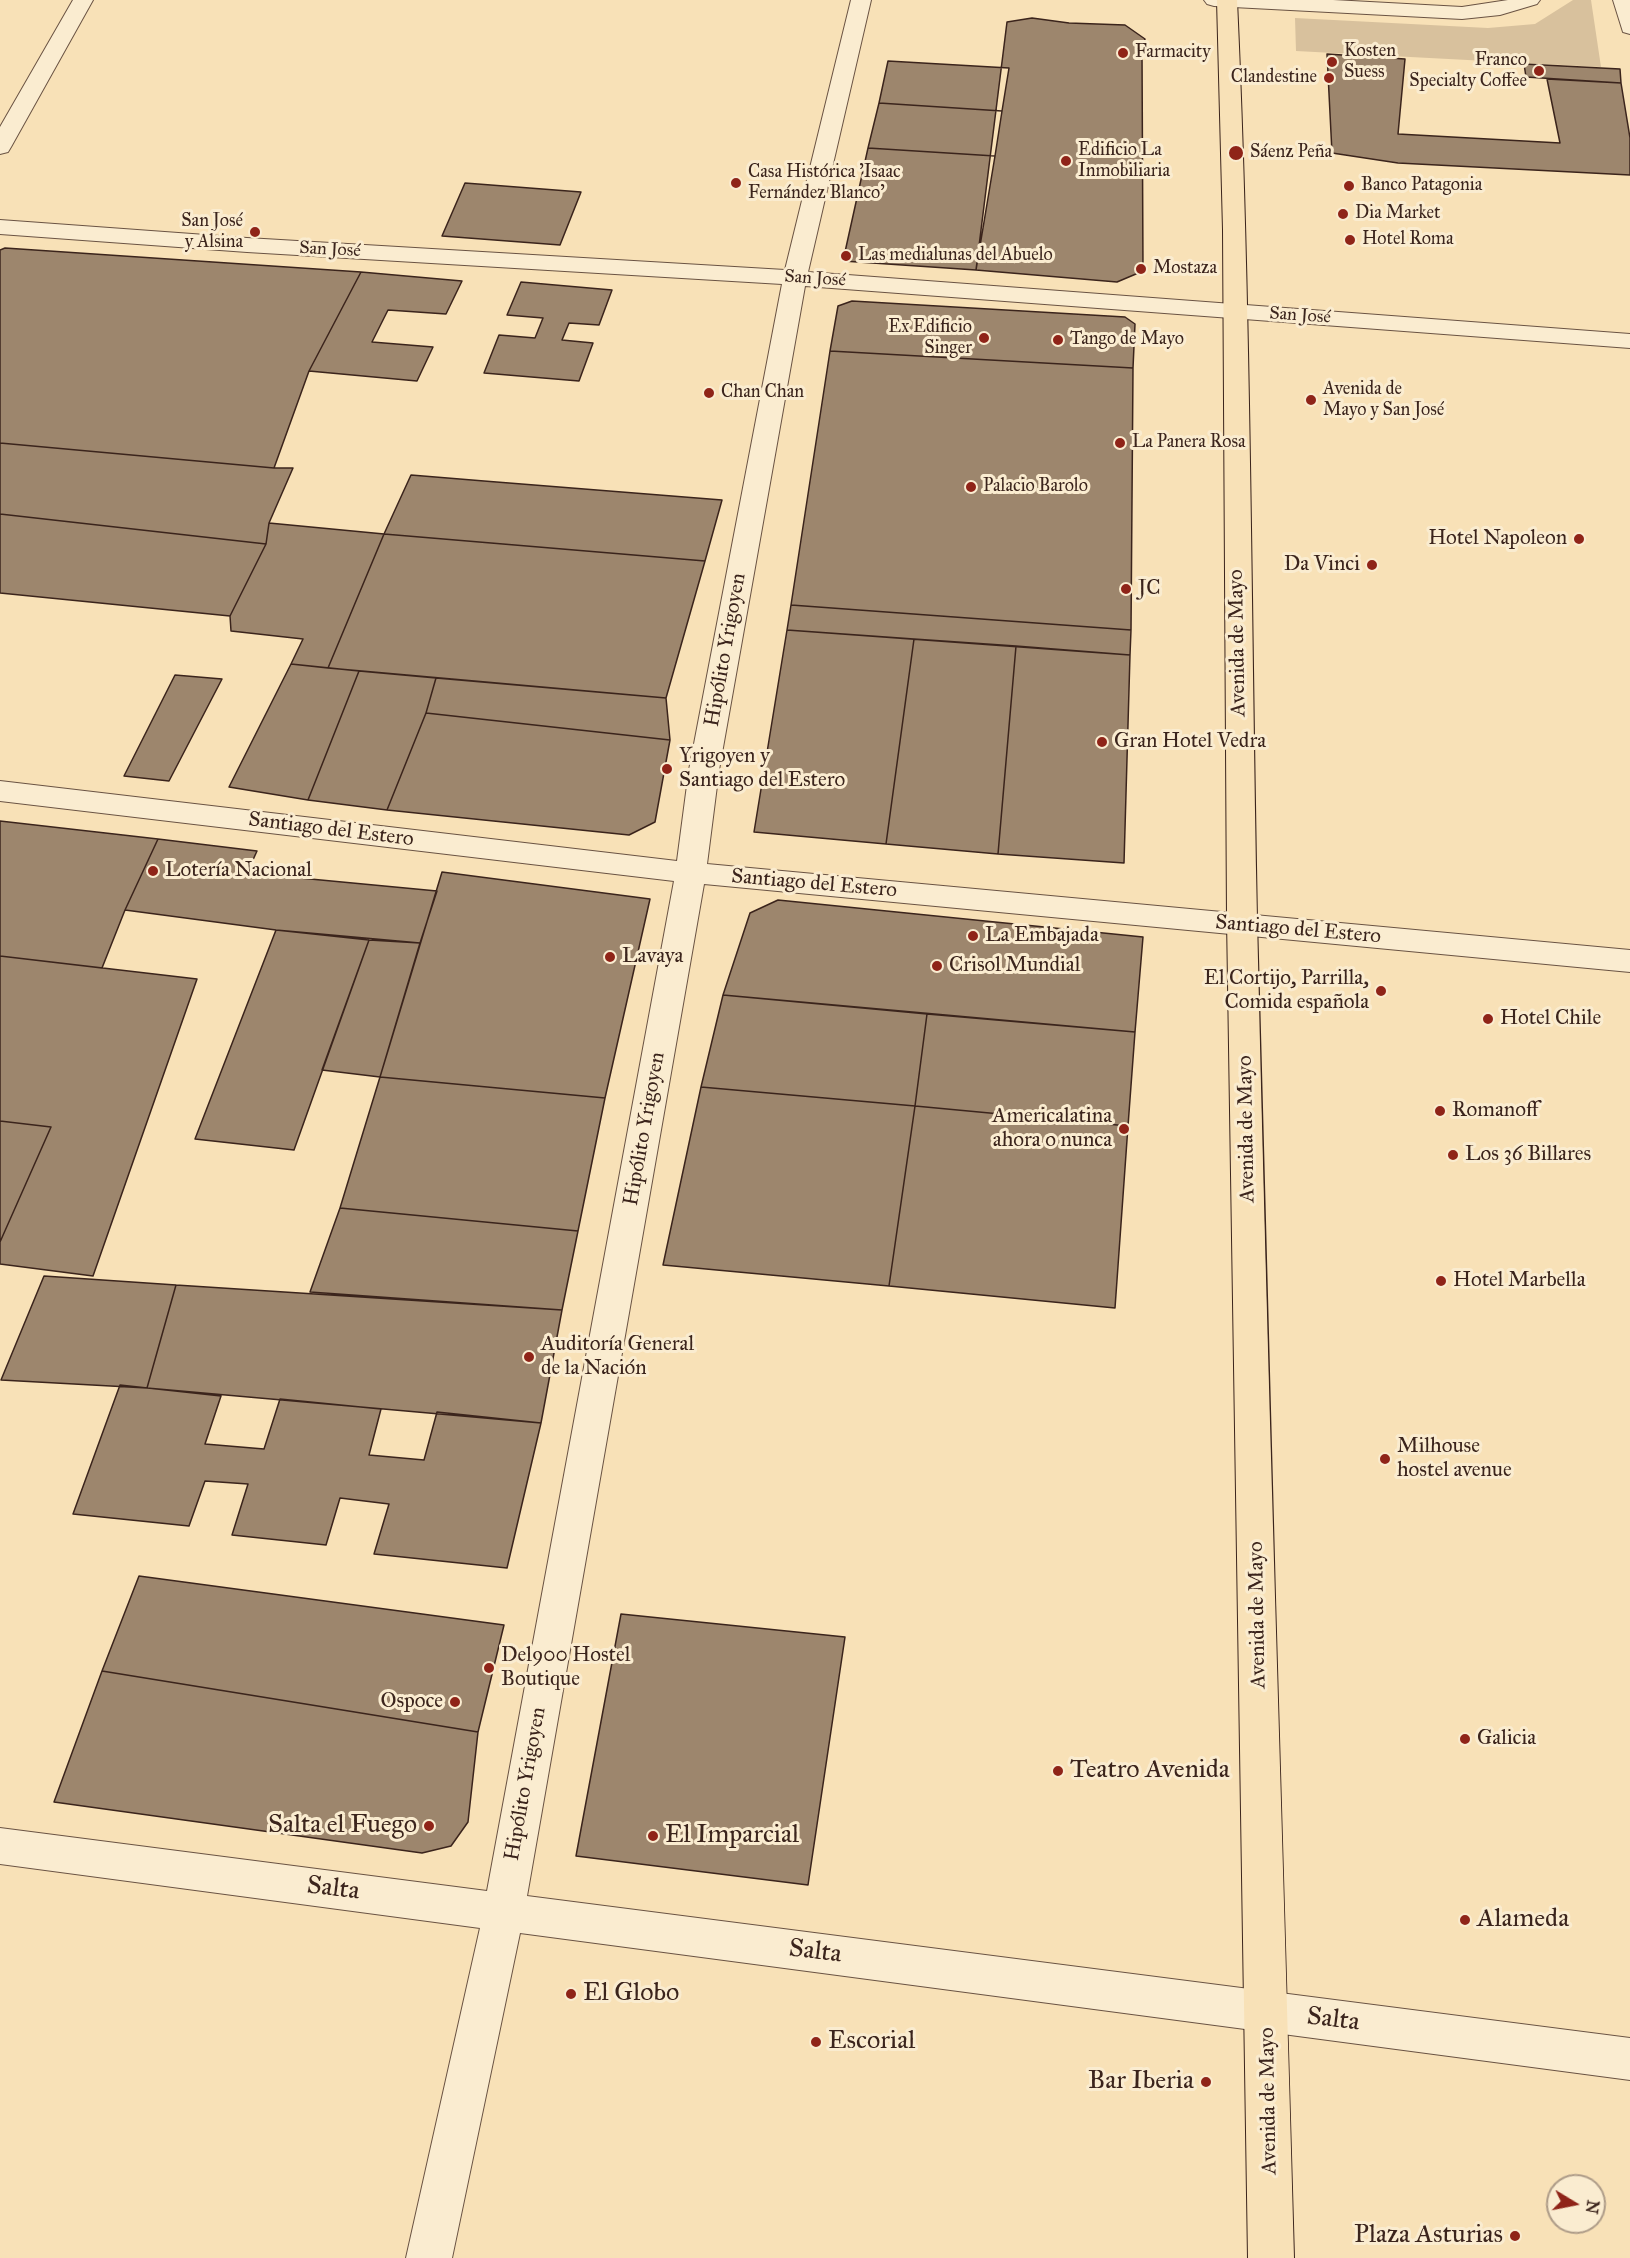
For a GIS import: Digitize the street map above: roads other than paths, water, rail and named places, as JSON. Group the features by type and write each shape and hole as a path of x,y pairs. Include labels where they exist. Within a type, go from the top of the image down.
{"main road":[{"name":"Avenida de Mayo","path":"1223,0 1238,311 1236,504 1242,925 1271,2258"}],"street":[{"path":"0,147 83,0"},
{"name":"Hipólito Yrigoyen","path":"429,2258 504,1911 691,873 704,770 795,278 861,0"},
{"path":"1223,0 1462,13 1500,9 1530,0"},
{"path":"1623,0 1630,28"},
{"name":"San José","path":"0,228 795,278 1630,341"},
{"name":"Santiago del Estero","path":"0,792 691,873 1630,961"},
{"name":"Salta","path":"0,1846 1630,2059"}],"place":[{"name":"Farmacity","path":"1123,53"},
{"name":"Kosten Suess","path":"1332,62"},
{"name":"Franco Specialty Coffee","path":"1539,71"},
{"name":"Clandestine","path":"1329,78"},
{"name":"Sáenz Peña","path":"1236,153"},
{"name":"Edificio La Inmobiliaria","path":"1066,161"},
{"name":"Casa Histórica 'Isaac Fernández Blanco'","path":"736,183"},
{"name":"Banco Patagonia","path":"1349,186"},
{"name":"Dia Market","path":"1343,214"},
{"name":"San José y Alsina","path":"255,232"},
{"name":"Hotel Roma","path":"1350,240"},
{"name":"Las medialunas del Abuelo","path":"846,256"},
{"name":"Mostaza","path":"1141,269"},
{"name":"Ex Edificio Singer","path":"984,338"},
{"name":"Tango de Mayo","path":"1058,340"},
{"name":"Chan Chan","path":"709,393"},
{"name":"Avenida de Mayo y San José","path":"1311,400"},
{"name":"La Panera Rosa","path":"1120,443"},
{"name":"Palacio Barolo","path":"971,487"},
{"name":"Hotel Napoleon","path":"1579,539"},
{"name":"Da Vinci","path":"1372,565"},
{"name":"JC","path":"1126,589"},
{"name":"Gran Hotel Vedra","path":"1102,742"},
{"name":"Yrigoyen y Santiago del Estero","path":"667,769"},
{"name":"Lotería Nacional","path":"153,871"},
{"name":"La Embajada","path":"973,936"},
{"name":"Lavaya","path":"610,957"},
{"name":"Crisol Mundial","path":"937,966"},
{"name":"El Cortijo, Parrilla, Comida española","path":"1381,991"},
{"name":"Hotel Chile","path":"1488,1019"},
{"name":"Romanoff","path":"1440,1111"},
{"name":"Americalatina ahora o nunca","path":"1124,1129"},
{"name":"Los 36 Billares","path":"1453,1155"},
{"name":"Hotel Marbella","path":"1441,1281"},
{"name":"Auditoría General de la Nación","path":"529,1357"},
{"name":"Milhouse hostel avenue","path":"1385,1459"},
{"name":"Del900 Hostel Boutique","path":"489,1668"},
{"name":"Ospoce","path":"455,1702"},
{"name":"Galicia","path":"1465,1739"},
{"name":"Teatro Avenida","path":"1058,1771"},
{"name":"Salta el Fuego","path":"429,1826"},
{"name":"El Imparcial","path":"653,1836"},
{"name":"Alameda","path":"1465,1920"},
{"name":"El Globo","path":"571,1994"},
{"name":"Escorial","path":"816,2042"},
{"name":"Bar Iberia","path":"1206,2082"},
{"name":"Plaza Asturias","path":"1515,2236"}]}
